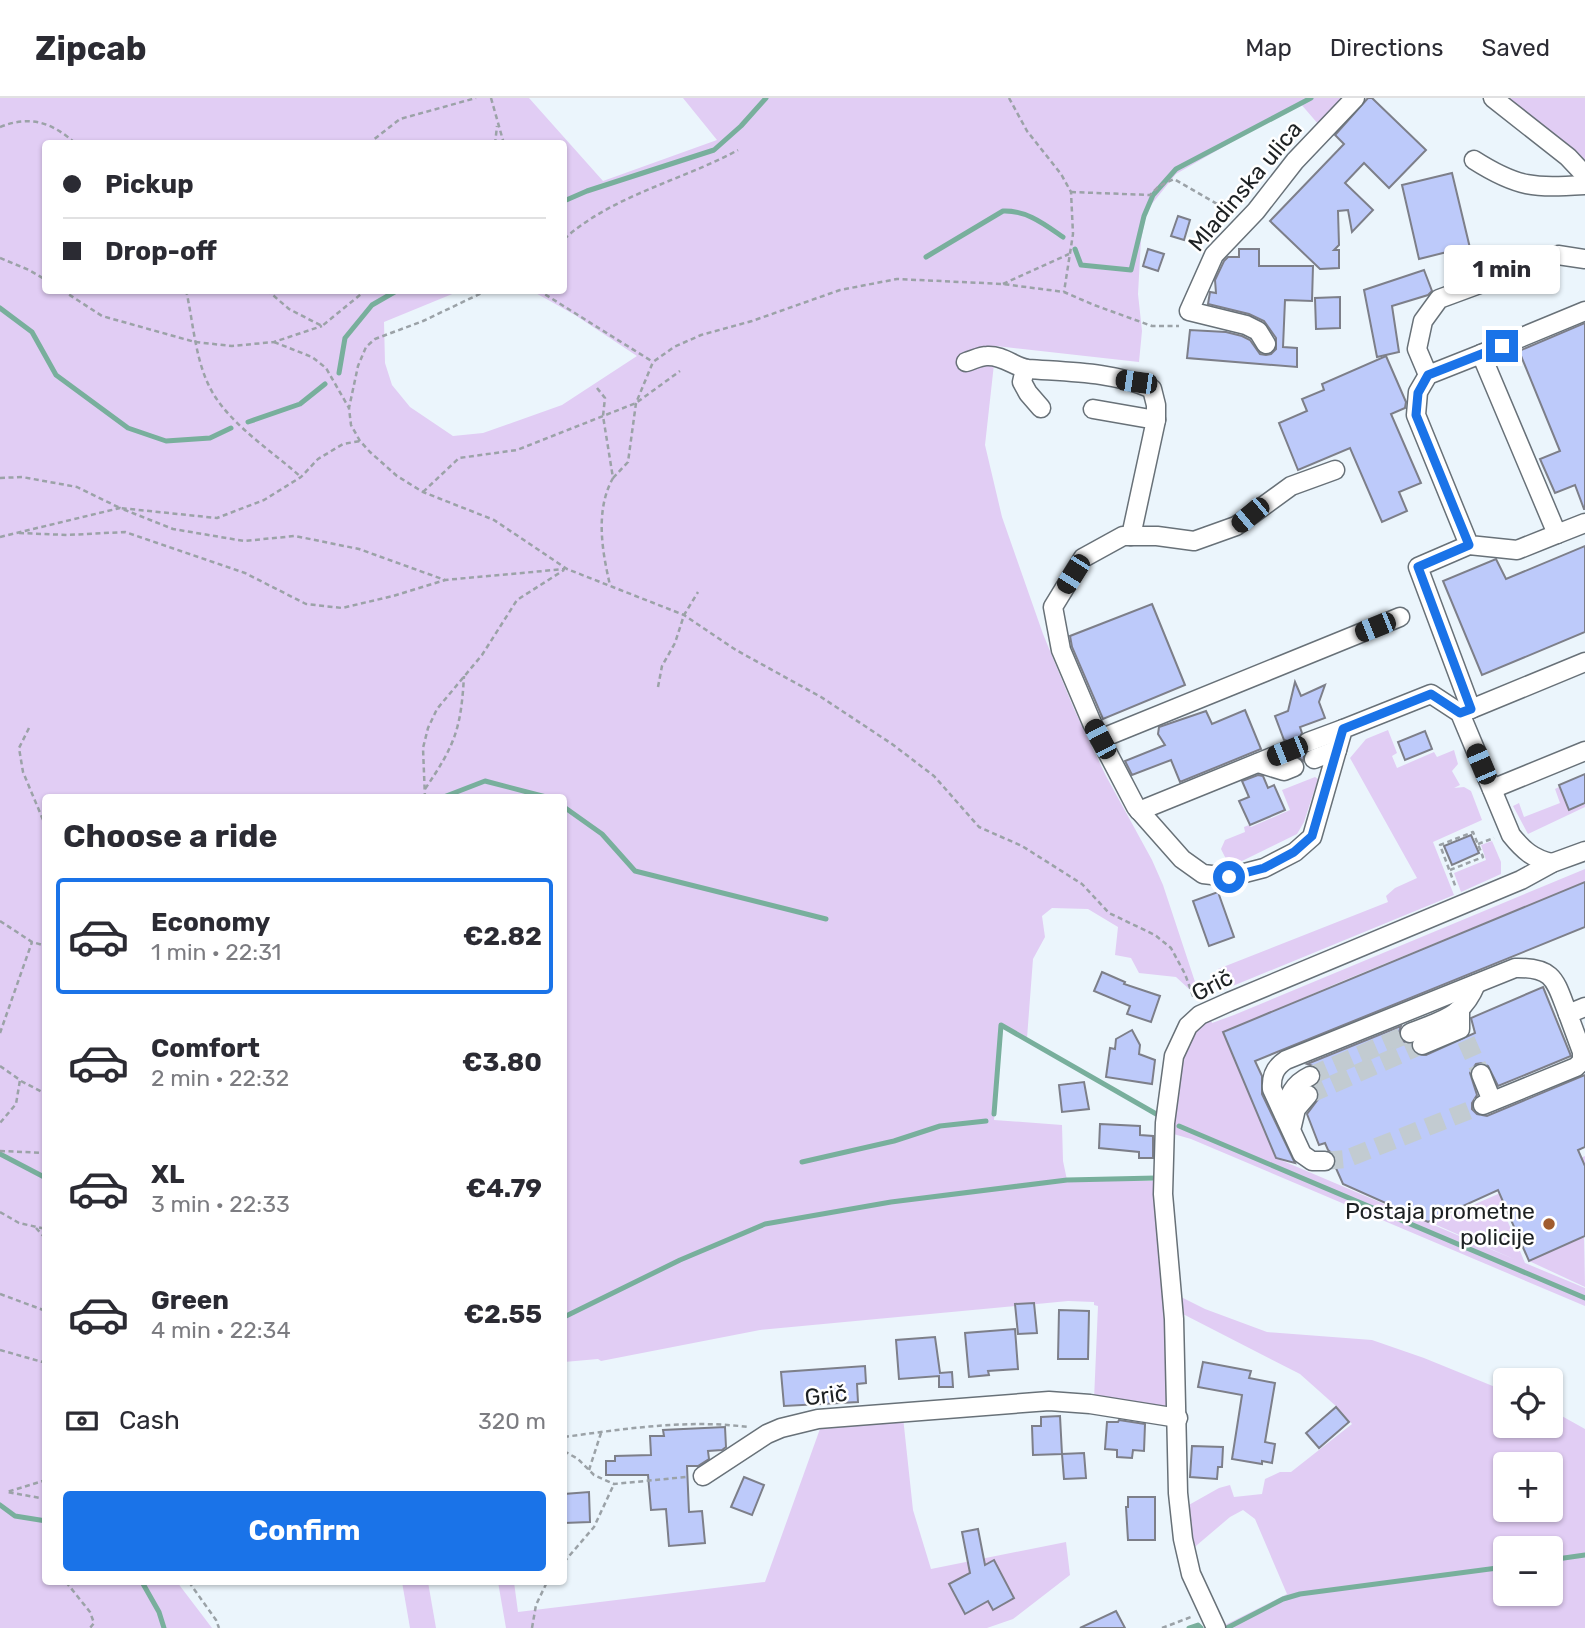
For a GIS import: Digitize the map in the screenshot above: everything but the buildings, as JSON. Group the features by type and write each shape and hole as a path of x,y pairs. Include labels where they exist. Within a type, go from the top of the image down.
{"street":[{"name":"Mladinska ulica","path":"1186,319 1214,255 1245,223 1294,161 1355,98"},
{"path":"1493,98 1568,157 1585,175"},
{"path":"1474,160 1502,177 1539,187 1585,185"},
{"path":"1428,375 1417,349 1423,321 1439,299 1558,255 1585,259"},
{"path":"1469,545 1416,415 1418,393 1428,375 1585,311"},
{"path":"1186,319 1246,326 1258,331 1266,344"},
{"path":"1481,354 1557,534"},
{"path":"966,362 985,355 1001,357 1025,369 1042,368 1136,382 1152,389 1156,420 1131,536"},
{"path":"1025,369 1022,382 1041,408"},
{"path":"1093,409 1156,420"},
{"path":"1335,470 1291,486 1236,527 1194,541 1157,536 1123,536 1083,558 1053,607 1061,650 1100,739 1139,811 1182,859 1203,874 1229,877 1264,868 1294,852 1312,836 1343,729"},
{"path":"1552,863 1537,860 1519,846 1511,835 1492,789 1418,567 1469,545 1517,550 1585,523"},
{"path":"1100,739 1400,617"},
{"path":"1337,750 1311,751 1343,729 1431,694 1465,711 1585,662"},
{"path":"1492,789 1585,751"},
{"path":"1139,811 1258,763 1290,759"},
{"name":"Grič","path":"1216,1628 1191,1574 1182,1539 1178,1493 1174,1319 1163,1194 1165,1124 1174,1056 1188,1026 1200,1015 1272,983 1585,851"},
{"path":"1325,1161 1312,1161 1302,1154 1292,1136 1272,1089 1271,1080 1278,1065 1515,968 1536,968 1550,975 1577,1011 1582,1060 1576,1067 1488,1103 1480,1074"},
{"path":"1416,1039 1462,1027 1476,984"},
{"path":"1284,1114 1292,1091 1310,1076"},
{"path":"1292,1136 1296,1109 1308,1095"},
{"name":"Grič","path":"703,1476 767,1434 789,1425 818,1419 1049,1401 1090,1404 1178,1418"}],"path":[{"path":"373,140 400,118 476,98"},
{"path":"491,98 503,140"},
{"path":"1009,98 1027,131 1061,174 1071,192 1073,234 1064,292"},
{"path":"0,127 18,120 45,122 70,140"},
{"path":"496,140 498,122"},
{"path":"567,237 595,215 738,150"},
{"path":"1071,192 1150,195 1174,179 1245,223"},
{"path":"1003,284 1069,254"},
{"path":"0,258 42,278"},
{"path":"610,585 605,565 601,511 606,489 628,462 636,403 653,362 674,347 701,335 752,321 840,290 897,279 1003,284 1064,292 1152,326 1186,319"},
{"path":"68,294 103,316 195,342 232,346 274,342 322,326 361,294"},
{"path":"187,294 195,342 214,395 245,430 301,477"},
{"path":"272,294 289,309 322,326"},
{"path":"480,294 423,321 375,339 366,347 358,366 349,408 351,425 360,441 397,476 423,492 494,520 567,569 684,615 736,650 821,697 892,744 934,776 979,827 1022,846 1082,884 1109,913 1130,926 1154,935 1171,948 1185,974 1200,1015"},
{"path":"544,294 653,362"},
{"path":"274,342 312,357 326,368 349,408"},
{"path":"423,492 459,458 517,450 636,403 680,371"},
{"path":"597,388 604,398 603,416 613,478"},
{"path":"0,537 120,508 217,518 264,500 301,477 318,459 343,444 360,441"},
{"path":"0,478 22,477 77,487 173,529 244,541 295,536 359,549 445,580"},
{"path":"13,533 67,535 125,532 245,573 306,604 342,608 445,580 567,569"},
{"path":"425,794 423,759 428,728 437,709 482,654 517,600 567,569"},
{"path":"658,687 662,666 675,643 684,615 698,592"},
{"path":"425,789 447,756 459,728 464,676"},
{"path":"29,728 19,748 23,772 42,817"},
{"path":"1473,832 1483,857 1450,870 1440,845 1473,832"},
{"path":"0,921 32,942 42,945"},
{"path":"0,1033 32,942"},
{"path":"0,1066 42,1092"},
{"path":"0,1123 16,1104 20,1080"},
{"path":"0,1151 42,1153"},
{"path":"0,1212 19,1223 42,1228"},
{"path":"35,1227 42,1235"},
{"path":"0,1294 42,1310"},
{"path":"0,1350 42,1362"},
{"path":"567,1437 718,1423 750,1427 767,1434"},
{"path":"589,1470 602,1432"},
{"path":"567,1453 578,1459 594,1475 614,1484 703,1476"},
{"path":"42,1481 7,1492 42,1498"},
{"path":"567,1558 594,1527 614,1484"},
{"path":"68,1585 90,1612 94,1623 90,1628"},
{"path":"191,1585 219,1628"},
{"path":"532,1628 536,1605 546,1585"},
{"path":"1162,1628 1207,1611"}],"shaded area":[{"path":"0,98 529,98 566,140 42,140 42,294 452,294 384,322 385,363 392,385 410,407 453,436 483,433 562,405 637,356 537,294 567,294 567,141 603,181 717,140 683,98 1345,98 1319,125 1300,103 1176,174 1147,210 1141,240 1138,294 1142,331 1139,362 996,346 985,445 1002,517 1043,634 1074,709 1163,885 1201,1000 1176,977 1139,973 1131,958 1115,955 1118,927 1088,909 1052,908 1042,916 1045,937 1033,959 1027,1038 1003,1028 994,1120 1062,1125 1063,1161 1067,1180 1159,1181 1173,1402 1166,1410 1094,1400 1098,1306 1094,1305 1094,1302 1068,1301 760,1330 601,1361 567,1362 567,794 42,794 42,1585 179,1585 212,1628 0,1628"},
{"path":"1506,98 1585,98 1585,162"},
{"path":"1388,730 1397,753 1392,756 1397,768 1434,752 1437,757 1454,750 1458,764 1452,771 1460,785 1454,788 1464,787 1471,791 1482,820 1433,842 1454,895 1223,990 1218,969 1388,902 1386,896 1395,888 1417,878 1350,758 1366,739"},
{"path":"1315,777 1318,779 1304,822 1297,834 1240,862 1226,859 1221,849 1225,840 1245,832 1244,827 1251,827 1290,810 1282,790"},
{"path":"1559,787 1569,810 1585,804 1585,807 1528,834 1513,806 1519,803 1524,817 1560,803 1555,789"},
{"path":"1492,841 1501,862 1501,874 1461,892 1454,873 1486,860 1481,845"},
{"path":"1585,869 1585,882 1223,1033 1276,1158 1516,1260 1432,1223 1585,1156 1585,1175 1503,1210 1525,1263 1585,1288 1585,1306 1191,1139 1170,1133 1175,1085 1182,1054 1188,1039 1210,1018 1212,1023 1234,1015"},
{"path":"1584,1237 1585,1287 1529,1261"},
{"path":"1177,1295 1205,1309 1267,1332 1372,1340 1493,1386 1493,1438 1563,1438 1563,1417 1585,1429 1585,1628 1224,1628 1223,1626 1287,1594 1255,1519 1243,1510 1230,1517 1190,1551 1187,1506 1219,1488 1230,1485 1234,1497 1262,1494 1265,1479 1280,1472 1291,1472 1352,1424 1300,1374 1179,1312"},
{"path":"903,1417 913,1510 931,1569 1066,1542 1070,1575 1013,1619 987,1628 506,1628 499,1585 514,1585 518,1612 765,1582 821,1426"},
{"path":"403,1585 429,1585 436,1628 410,1628"}],"waterway":[{"path":"567,200 714,150 741,126 766,98"},
{"path":"1075,249 1081,265 1131,270 1144,216 1153,195 1176,169 1311,98"},
{"path":"926,257 1003,211 1027,215 1063,237"},
{"path":"339,373 345,338 372,305 391,294"},
{"path":"0,308 32,332 56,375 128,428 166,441 210,438 231,428"},
{"path":"248,422 300,404 325,384"},
{"path":"451,794 485,781 535,794"},
{"path":"567,809 602,834 635,871 826,919"},
{"path":"994,1114 1001,1025 1158,1115"},
{"path":"802,1162 894,1141 940,1126 986,1121"},
{"path":"1179,1126 1585,1298"},
{"path":"0,1154 42,1176"},
{"path":"567,1316 680,1260 765,1224 891,1202 1067,1180 1156,1178"},
{"path":"0,1505 15,1516 42,1520"},
{"path":"1563,1558 1585,1555"},
{"path":"1227,1628 1283,1599 1300,1594 1493,1569"},
{"path":"144,1585 159,1612 164,1628"},
{"path":"1189,1628 1198,1625 1201,1628"}],"tunnel":[{"path":"1310,1076 1410,1033"},
{"path":"1466,1040 1481,1074"},
{"path":"1308,1095 1422,1045"},
{"path":"1325,1161 1346,1159 1483,1105"}],"place":[{"name":"Postaja prometne policije","path":"1549,1224"}],"route":[{"path":"1229,877 1264,868 1294,852 1312,836 1343,729 1431,694 1460,713 1471,709 1418,567 1469,545 1416,415 1418,393 1428,375 1502,346"}]}
